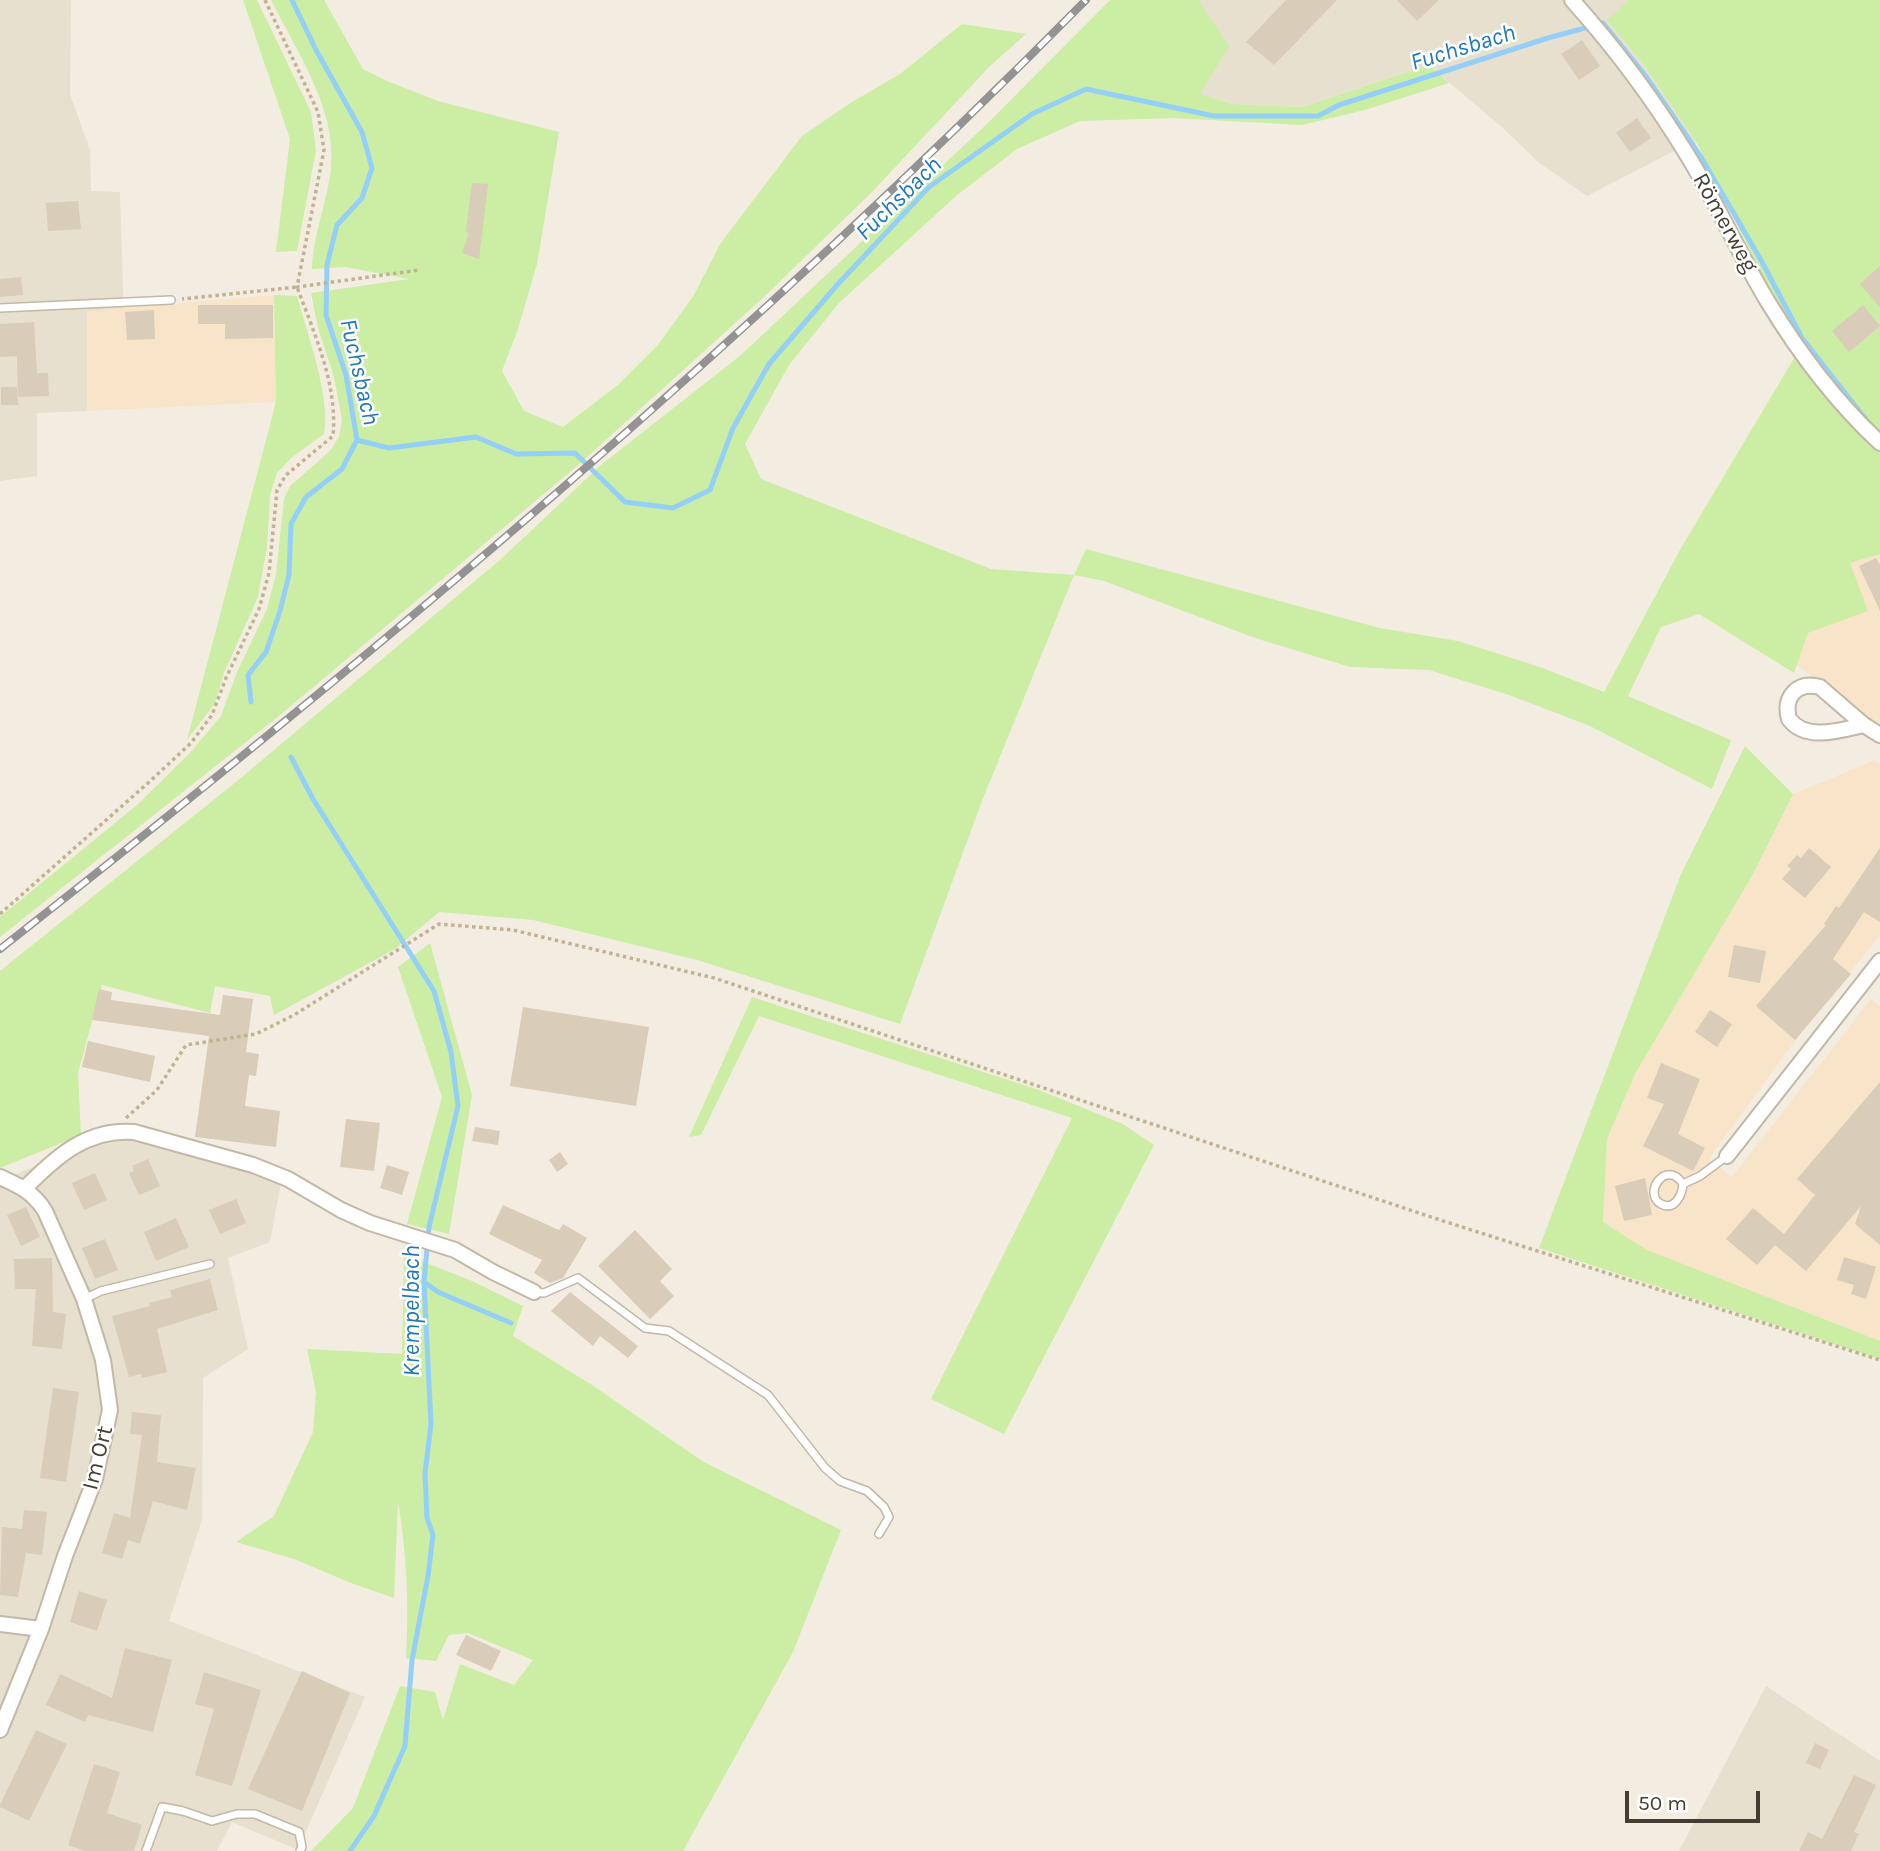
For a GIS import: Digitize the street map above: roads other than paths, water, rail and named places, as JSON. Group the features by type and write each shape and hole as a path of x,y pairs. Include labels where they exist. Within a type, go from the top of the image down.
{"street":[{"name":"Römerweg","path":"1572,0 1636,78 1687,153 1767,301 1799,350 1824,382 1880,443"},
{"path":"1864,725 1836,731 1801,731 1789,719 1787,702 1791,695 1804,686 1820,687 1864,725 1880,735"},
{"path":"1727,1156 1880,961"},
{"path":"1867,976 1880,987"},
{"path":"25,1188 58,1156 94,1137 116,1131 157,1138 253,1165 288,1179 370,1223 455,1250 534,1292"},
{"name":"Im Ort","path":"0,1177 25,1188 45,1211 84,1299 103,1360 110,1410 95,1479 65,1556 41,1629 0,1730"},
{"path":"0,1624 41,1629"}],"lane":[{"path":"0,308 171,300"},
{"path":"1683,1184 1700,1176 1727,1156"},
{"path":"1672,1174 1679,1177 1683,1184 1680,1198 1673,1204 1666,1206 1659,1203 1654,1196 1654,1187 1663,1176 1672,1174"},
{"path":"84,1299 101,1291 210,1264"},
{"path":"534,1292 544,1293 578,1278 645,1328 669,1331 768,1395 825,1468 841,1481 867,1491 884,1507 889,1517 878,1534"},
{"path":"146,1851 162,1807 212,1821 237,1814 255,1814 299,1832 300,1851"}],"waterway":[{"name":"Fuchsbach","path":"292,0 316,50 362,132 372,168 362,198 337,225 327,265 326,315 346,375 357,440 389,448 476,437 516,454 575,453 625,502 673,508 710,490 733,428 769,364 838,284 929,187 1032,114 1086,89 1214,116 1318,116 1339,105 1603,23 1645,75 1701,157 1762,262 1802,338 1871,426"},
{"name":"Krempelbach","path":"251,702 248,675 266,652 289,575 291,524 306,497 342,469 357,440"},
{"name":"Krempelbach","path":"291,757 313,799 434,991 451,1052 458,1106 429,1227 424,1282 431,1424 425,1473 427,1518 433,1535 412,1660 405,1746 374,1816 350,1851"},
{"path":"424,1282 438,1292 511,1323"}],"railway":[{"path":"0,949 282,724 558,492 827,251 958,127 1086,0"}]}
